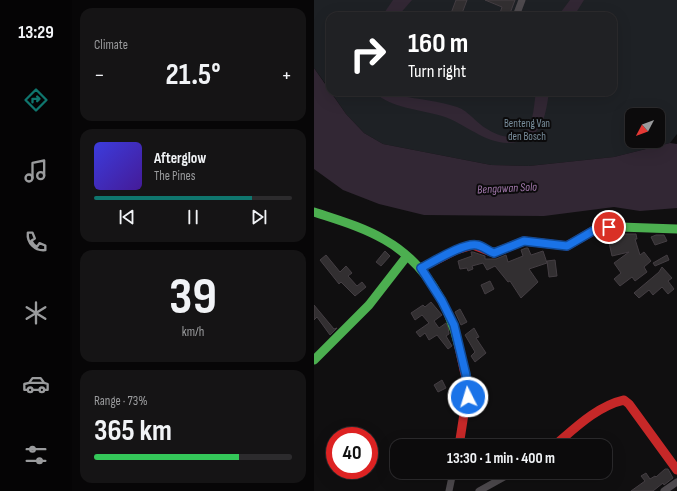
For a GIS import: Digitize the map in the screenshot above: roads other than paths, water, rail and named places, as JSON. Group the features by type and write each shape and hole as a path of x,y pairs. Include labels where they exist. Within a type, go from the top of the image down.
{"street":[{"path":"518,12 522,0"},
{"path":"314,212 367,229 386,240 421,268 442,301 454,325 466,375 468,397 460,439"},
{"path":"421,268 456,250 473,245 477,245 494,253 524,241 567,246 598,228 677,229"},
{"path":"314,360 369,305 407,256"},
{"path":"562,439 577,426 610,405 624,400 629,404 677,470"},
{"path":"449,491 452,479"},
{"path":"479,491 500,479"},
{"path":"664,491 677,482"}],"water":[{"path":"393,0 412,0 402,12 385,12"},
{"path":"570,0 584,0 576,12 561,12"},
{"name":"Bengawan Solo","path":"314,68 326,85 326,96 333,96 346,114 364,133 383,144 491,165 529,166 614,157 650,148 665,148 665,144 670,143 677,144 677,208 640,211 614,207 544,216 424,215 379,204 343,190 314,169"},
{"path":"379,96 400,96 457,107 465,111 492,132 503,136 514,137 524,132 528,128 533,115 535,96 548,96 545,114 539,128 535,133 529,138 510,143 490,139 442,116 406,108"}],"park label":[{"name":"Benteng Van den Bosch","path":"527,129"}]}
